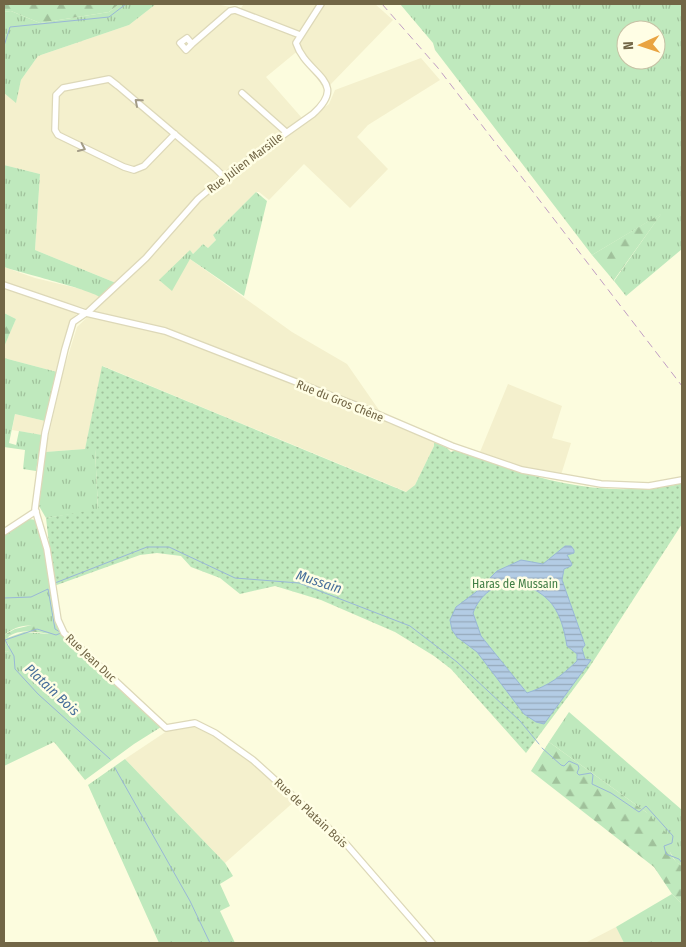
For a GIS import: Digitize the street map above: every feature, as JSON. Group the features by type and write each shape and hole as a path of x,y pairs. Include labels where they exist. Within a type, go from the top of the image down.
{"street":[{"path":"192,44 230,11 235,10 300,35 321,4"},
{"name":"Rue Julien Marsille","path":"87,312 146,258 198,199 224,176 313,114 328,98 326,83 299,51 296,43 300,35"},
{"path":"174,134 144,166 134,170 124,167 58,136 55,130 56,95 62,88 109,79 224,176"},
{"path":"242,93 286,132"},
{"name":"Rue du Gros Chêne","path":"4,285 87,312 165,331 363,408 452,446 522,470 601,484 649,486 682,480"},
{"name":"Rue Jean Duc","path":"87,312 73,322 65,349 45,433 35,498 36,511 47,549 58,620 64,633 166,728"},
{"path":"4,532 36,511"},
{"name":"Rue de Platain Bois","path":"166,728 195,723 215,733 253,760 330,827 432,943"}],"shaded area":[{"path":"156,4 216,4 240,9 244,4 375,4 393,20 330,85 300,49 266,77 302,118 276,136 279,141 329,104 335,90 421,58 440,80 368,125 357,137 388,169 350,208 304,164 269,200 259,192 256,192 213,235 216,240 208,248 203,244 193,254 190,250 190,259 292,332 347,364 388,423 434,442 434,446 415,485 407,492 103,366 85,449 45,452 63,372 77,327 121,285 35,250 40,174 4,165 4,93 16,102 21,80 38,56 129,25"},
{"path":"4,267 35,278 93,292 101,298 88,309 34,293 4,283"},
{"path":"4,288 78,312 71,322 57,372 4,358 4,347 16,319 4,313"},
{"path":"508,384 562,406 552,438 571,443 561,475 527,469 480,452"},
{"path":"15,414 45,421 42,435 12,430"},
{"path":"193,724 208,731 239,751 296,800 225,863 125,759 167,731"},
{"path":"616,927 624,943 585,943"}],"green space":[{"path":"4,4 119,4 109,12 40,23 11,11 4,12"},
{"path":"119,4 156,4 129,25 38,56 21,80 16,103 4,93 4,12 11,11 40,23 109,12"},
{"path":"400,4 682,4 682,249 626,296 614,281 661,214 592,255 435,50 433,43"},
{"path":"4,165 40,174 35,250 116,283 101,298 71,286 4,267"},
{"path":"256,192 267,201 244,296 190,259 172,291 159,280 190,250 193,254 203,244 208,248 216,240 213,235"},
{"path":"662,213 614,280 614,281 592,255"},
{"path":"4,313 16,319 4,347"},
{"path":"4,358 57,372 45,421 15,414 9,443 16,445 19,431 42,435 36,471 23,469 25,450 4,447"},
{"name":"Haras de Mussain","path":"102,366 406,492 415,485 434,446 434,442 451,452 456,450 543,478 586,487 633,489 664,487 682,483 682,524 587,671 526,753 451,669 434,656 395,632 321,600 275,586 240,594 220,578 191,567 181,556 157,553 140,555 54,586 46,518 98,509 95,449 85,449"},
{"path":"95,449 98,510 46,518 39,506 45,452"},
{"path":"29,519 36,520 45,550 53,609 60,633 161,727 134,744 85,780 54,742 4,766 4,652 9,651 9,645 5,641 7,638 24,632 49,634 38,627 21,626 4,635 4,534"},
{"path":"32,625 53,630 52,634 14,633 5,641 10,648 9,651 4,652 4,635 15,629"},
{"path":"569,712 682,810 682,866 676,862 646,812 549,742"},
{"path":"549,742 646,812 669,836 671,853 682,866 682,904 672,894 654,867 531,771"},
{"path":"125,759 225,863 233,876 220,884 230,906 220,911 235,943 159,943 88,785"},
{"path":"672,894 682,904 682,943 624,943 616,927"}],"water":[{"path":"565,546 571,546 574,550 574,553 567,555 572,564 564,569 562,580 585,645 582,649 585,659 591,660 544,724 536,722 524,714 477,652 457,637 452,630 450,620 456,607 476,592 497,571 521,560 543,564","holes":["515,582 528,586 553,605 562,623 567,646 577,654 577,661 554,680 527,693 481,636 473,613 484,595 501,585"]}],"waterway":[{"name":"Mussain","path":"4,46 10,27 109,17 126,4"},
{"name":"Mussain","path":"55,583 147,547 169,547 235,578 299,583 410,626 457,662 520,721 539,744"},
{"name":"Mussain","path":"4,598 31,597 48,589 55,629 60,632"},
{"name":"Platain Bois","path":"61,633 56,635 37,629 5,640 14,656 15,669 38,694 110,759"},
{"name":"Mussain","path":"542,748 561,765 564,766 569,761 578,765 577,773 579,775 591,773 593,775 592,784 611,793 639,812 646,806 673,836 672,843 664,846 666,854 679,859 682,863"},
{"name":"Platain Bois","path":"115,768 190,901 210,943"}],"railway":[{"path":"382,4 438,68 682,386"}]}
